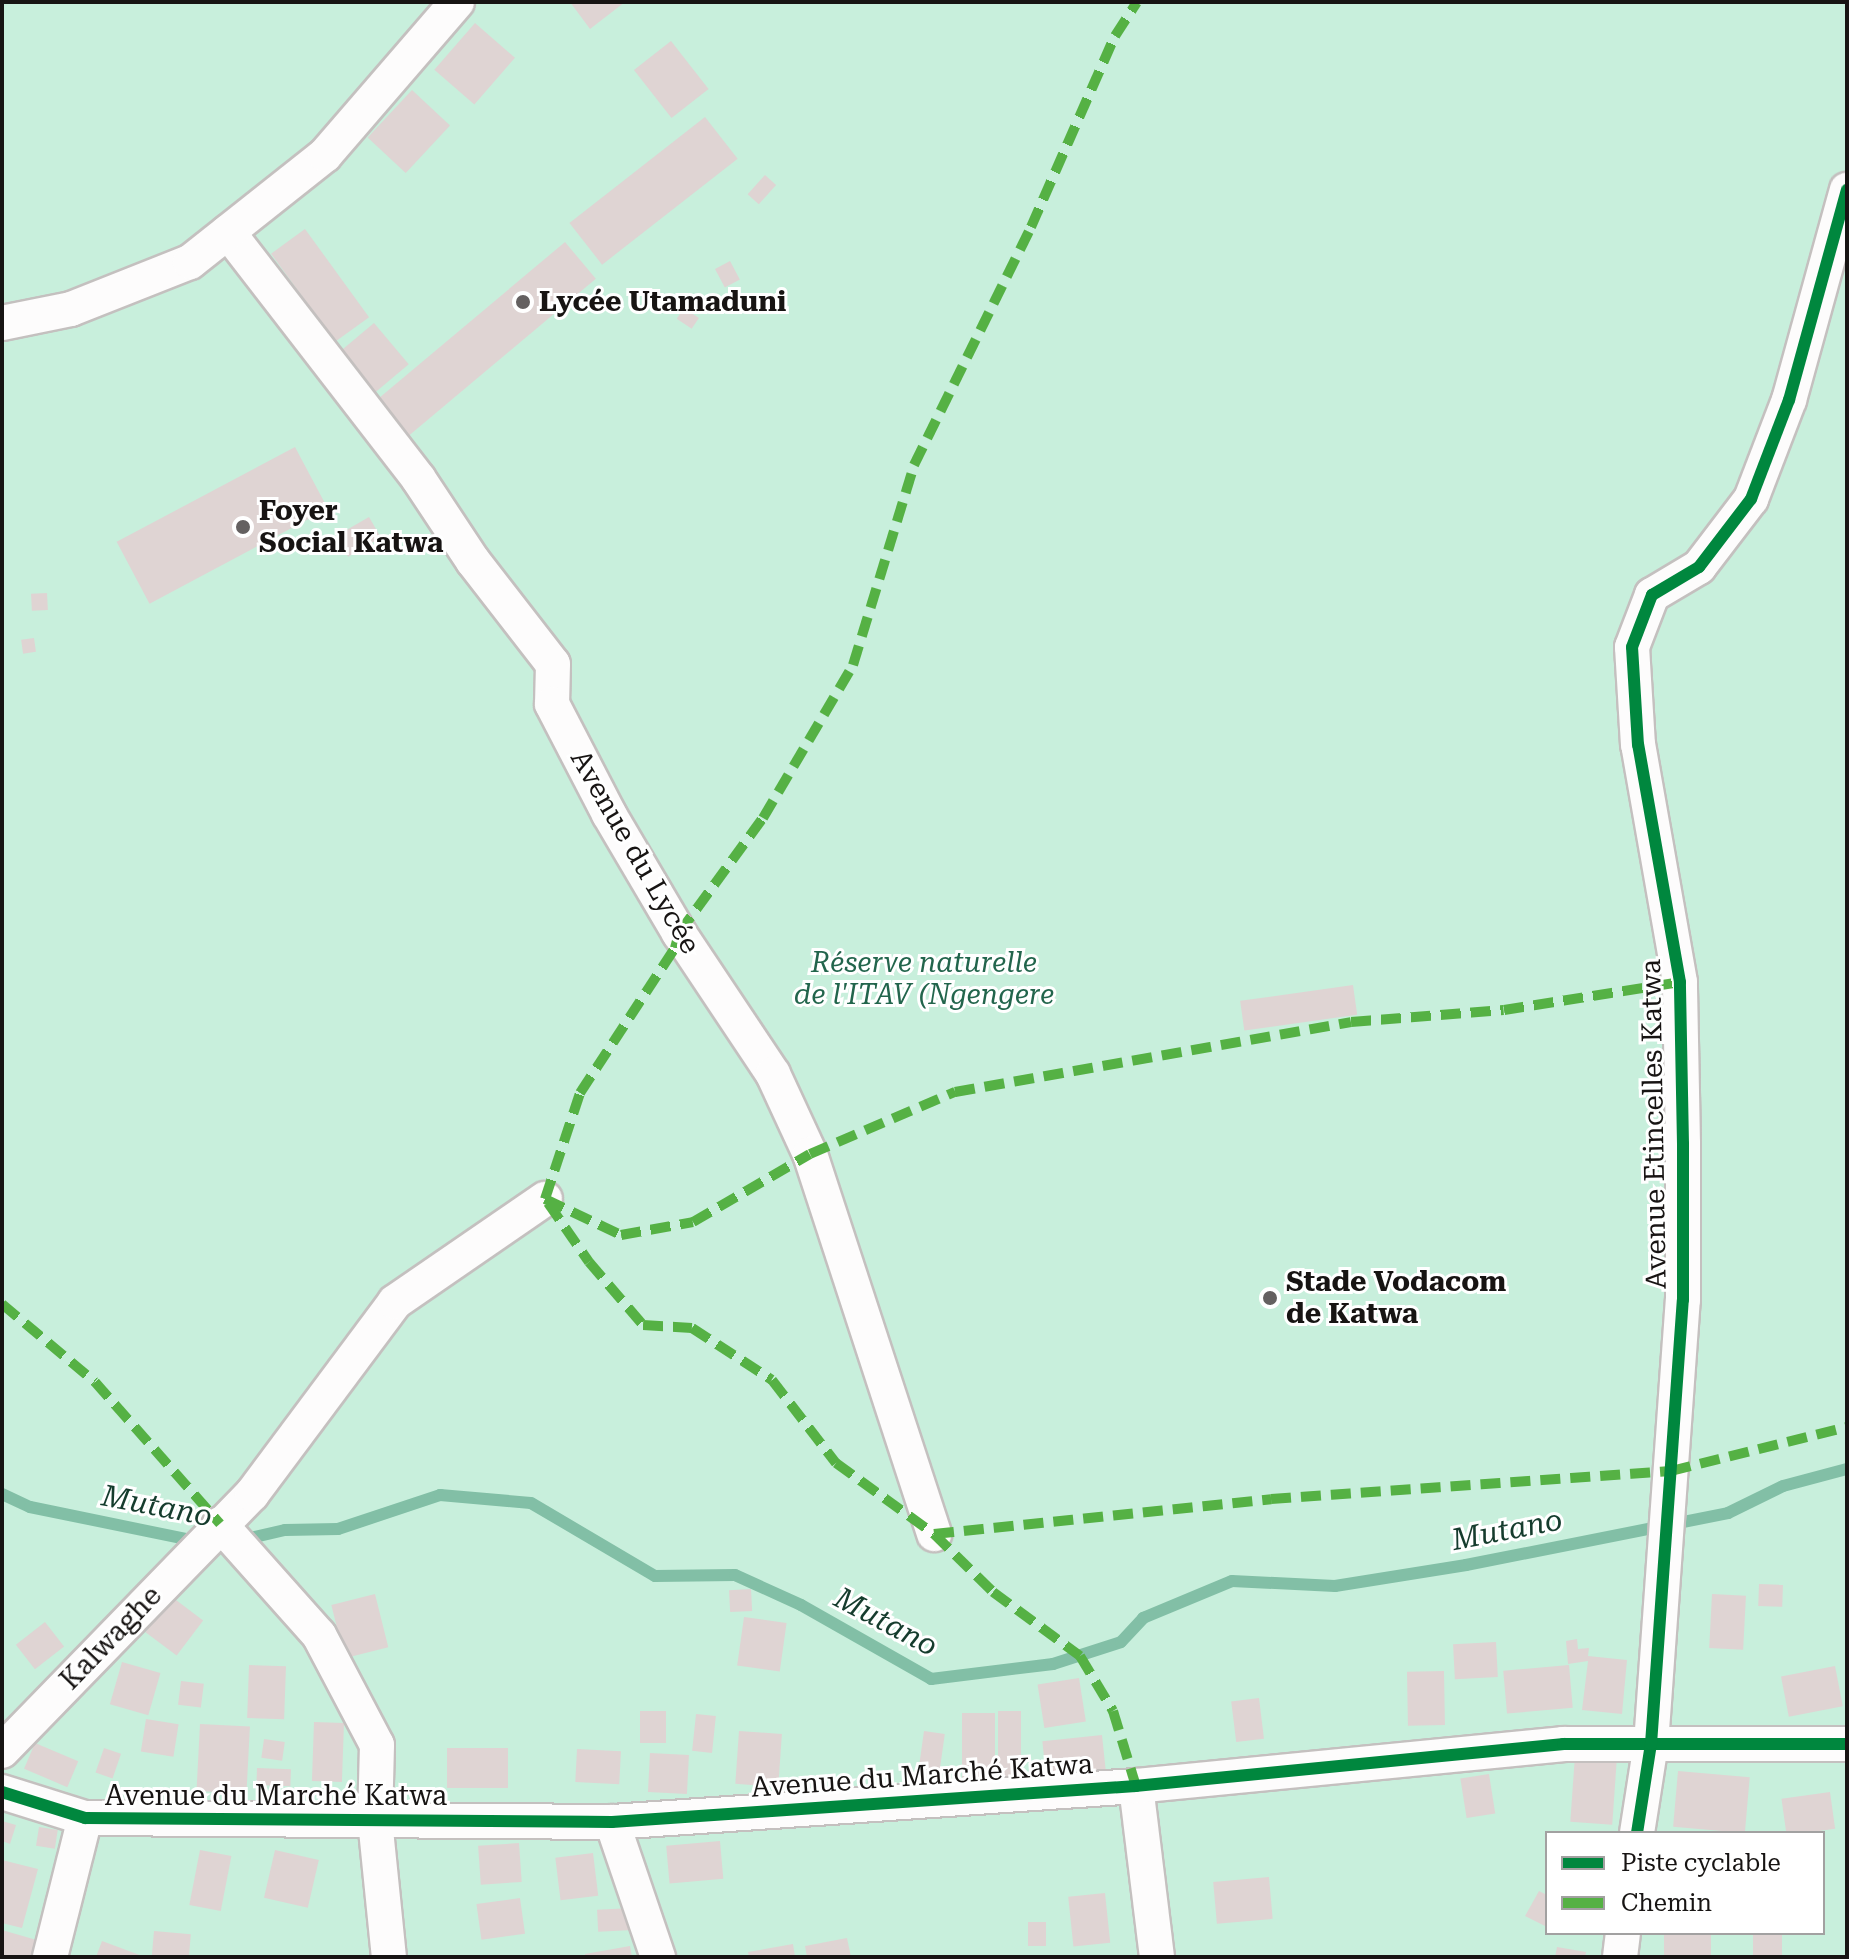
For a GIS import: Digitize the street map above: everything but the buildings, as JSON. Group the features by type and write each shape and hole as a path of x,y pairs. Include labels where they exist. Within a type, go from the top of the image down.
{"street":[{"path":"2,323 71,309 190,262 325,155 457,2"},
{"name":"Avenue Etincelles Katwa","path":"1637,1831 1651,1744 1683,1300 1680,982 1638,745 1632,647 1652,595 1699,567 1751,499 1789,400 1847,190"},
{"name":"Avenue du Lycée","path":"228,232 418,478 473,561 553,664 552,704 679,933 773,1074 810,1154 875,1340 934,1534"},
{"name":"Kalwaghe","path":"2,1751 252,1494 395,1302 545,1199"},
{"path":"220,1524 319,1635 377,1745 375,1820 389,1957"},
{"name":"Avenue du Marché Katwa","path":"2,1792 85,1818 612,1822 1136,1786 1563,1744 1847,1744"},
{"path":"1136,1786 1157,1957"},
{"path":"50,1957 85,1818"},
{"path":"612,1822 658,1957"},
{"path":"1620,1957 1623,1935"}],"green space":[{"name":"Réserve naturelle de l'ITAV (Ngengere","path":"2,2 1847,2 1847,1957 2,1957"}],"waterway":[{"name":"Mutano","path":"242,1540 285,1530 338,1529 440,1495 531,1503 655,1576 735,1575 801,1605 931,1679 1053,1664 1121,1642 1143,1618 1232,1581 1335,1586 1466,1565 1728,1513 1783,1486 1847,1469"},
{"name":"Mutano","path":"2,1494 30,1507 201,1542"}],"marked path":[{"path":"545,1199 580,1093 675,948 679,933 763,818 853,665 914,465 1031,227 1115,36 1137,2"},
{"path":"545,1199 621,1235 693,1222 810,1154 955,1092 1351,1022 1504,1010 1680,982"},
{"path":"548,1203 589,1262 643,1325 692,1328 772,1380 836,1463 934,1534 993,1592 1080,1656 1113,1711 1136,1786"},
{"path":"2,1304 95,1382 220,1524"},
{"path":"934,1534 1271,1499 1671,1471 1847,1427"}],"cycle path":[{"path":"1637,1831 1651,1744 1683,1300 1683,1144 1680,982 1638,745 1632,647 1652,595 1699,567 1751,499 1789,400 1847,190"},
{"path":"2,1792 85,1818 612,1822 1136,1786 1563,1744 1847,1744"}],"place":[{"name":"Lycée Utamaduni","path":"523,302"},
{"name":"Foyer Social Katwa","path":"243,527"},
{"name":"Stade Vodacom de Katwa","path":"1270,1298"}]}
